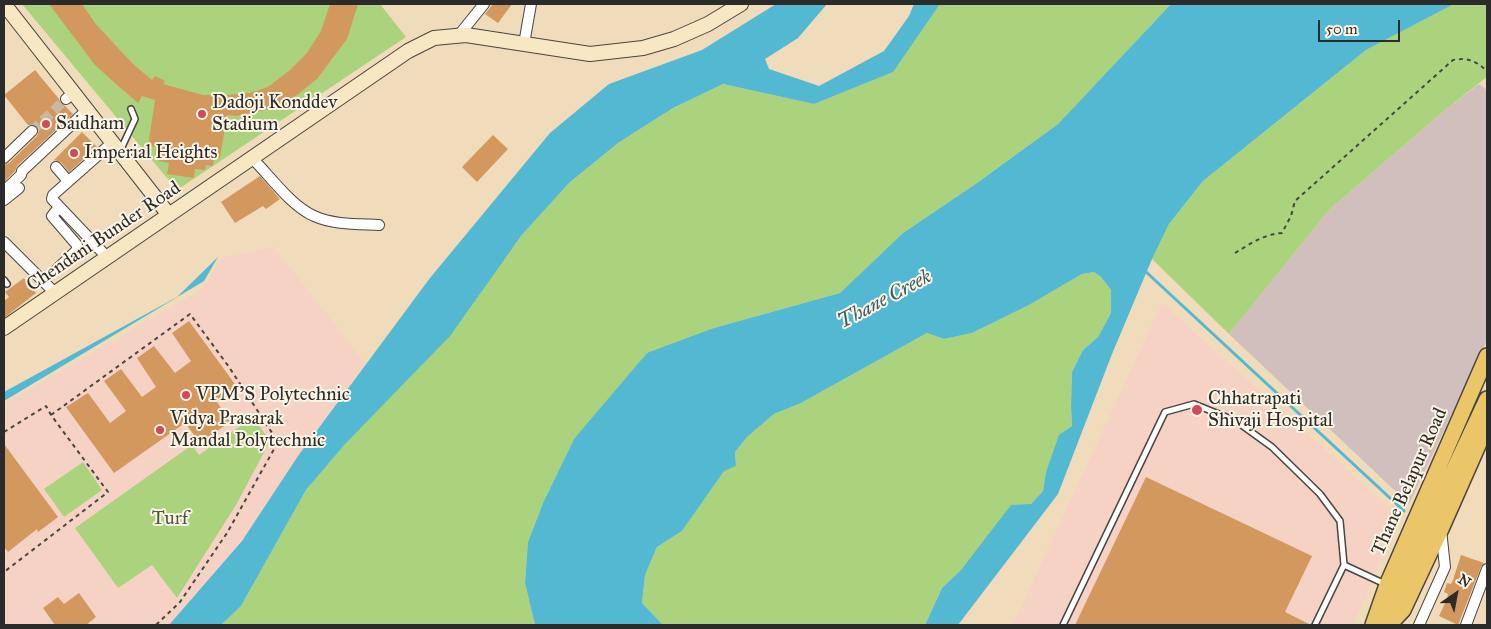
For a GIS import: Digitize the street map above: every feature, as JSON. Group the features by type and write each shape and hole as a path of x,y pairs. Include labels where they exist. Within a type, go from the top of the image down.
{"main road":[{"path":"4,4 70,96 89,112 169,215"},
{"name":"Chendani Bunder Road","path":"4,328 408,51 434,38 466,35 590,54 644,48 683,36 708,24 741,4"},
{"name":"Thane Belapur Road","path":"1373,625 1387,585 1487,356"},
{"path":"1384,625 1410,562 1487,399"},
{"path":"1388,625 1403,610 1487,425"}],"street":[{"path":"460,35 484,4"},
{"path":"524,44 530,4"},
{"path":"59,145 89,112"},
{"path":"4,191 22,175 22,171 89,112"},
{"path":"4,158 32,131"},
{"path":"107,257 52,199 53,195 68,181 116,147"},
{"path":"252,158 293,201 314,216 343,224 379,225"},
{"path":"56,167 68,181"},
{"path":"4,200 19,188"},
{"path":"57,269 77,250 77,245 52,216 59,207"},
{"path":"4,242 55,293"},
{"path":"1419,625 1445,567 1441,529"},
{"path":"1466,625 1487,569"}],"lane":[{"path":"116,147 135,119 131,110"},
{"path":"1063,625 1165,412 1194,404 1236,421 1272,447 1320,494 1340,521 1344,565 1315,625"},
{"path":"1344,565 1387,585"}],"path":[{"path":"1235,254 1256,240 1272,234 1282,233 1292,216 1296,201 1452,60 1469,58 1487,71"},
{"path":"51,415 190,314 278,442 227,533 180,602 156,625"},
{"path":"4,432 46,406 108,492 4,572"}],"shaded area":[{"path":"1479,84 1487,90 1487,340 1409,504 1229,334 1329,210 1446,109"},
{"name":"Vidya Prasarak Mandal Polytechnic","path":"274,247 365,363 298,456 242,541 169,625 4,625 4,404 202,289 222,258"},
{"name":"Chhatrapati Shivaji Hospital","path":"1162,303 1399,516 1353,625 1013,625"}],"green space":[{"name":"Dadoji Konddev Stadium","path":"22,4 380,4 406,37 177,190"},
{"path":"940,4 1171,4 1058,124 977,183 903,233 840,293 714,328 574,439 543,503 528,542 525,583 535,625 221,625 241,606 306,490 521,236 569,183 618,143 673,108 723,84 814,104 892,72"},
{"path":"1454,4 1487,4 1487,77 1446,109 1329,210 1229,334 1152,259 1169,224 1203,181 1366,50"},
{"path":"1094,272 1101,277 1111,290 1111,313 1098,337 1083,350 1072,372 1072,426 1046,472 1043,491 1031,504 983,543 961,570 942,588 925,625 663,625 642,603 645,575 657,547 682,531 724,470 736,466 735,452 747,437 774,414 801,403 927,333 944,339 972,333 1029,305 1082,274"},
{"name":"Turf","path":"253,417 270,441 236,505 177,598 152,565 118,588 75,528 192,445 199,455"},
{"path":"83,462 102,490 64,517 44,489"}],"water":[{"path":"776,4 827,4 798,38 765,59 769,69 819,86 884,51 909,16 914,4 940,4 893,72 814,104 723,84 673,108 618,143 569,183 521,236 450,336 346,443 306,490 241,606 221,625 169,625 242,541 298,456 430,278 550,133 609,84 702,50"},
{"name":"Thane Creek","path":"1171,4 1454,4 1366,50 1203,181 1169,224 1152,259 1112,354 1058,494 958,625 925,625 942,588 961,570 1011,505 1031,504 1043,491 1046,472 1059,435 1072,426 1072,372 1083,350 1098,337 1111,313 1111,290 1101,277 1094,272 1082,274 1029,305 972,333 944,339 927,333 801,403 774,414 747,437 735,452 736,466 724,471 682,531 657,547 645,575 642,603 663,625 535,625 525,583 528,542 543,503 574,439 647,353 714,328 840,293 903,233 977,183 1058,124"},
{"path":"218,257 204,281 4,401 4,392 177,297"}],"building":[{"path":"49,4 82,4 95,23 117,47 152,80 155,76 165,81 163,84 203,95 226,95 250,93 268,87 290,70 307,53 321,31 330,4 358,4 347,39 317,79 297,95 275,108 237,116 227,115 220,158 214,157 213,166 206,165 205,170 195,169 194,178 167,174 169,163 159,161 160,155 155,154 156,147 148,146 155,100 142,96 138,103 95,65"},
{"path":"493,4 512,4 498,23 485,14"},
{"name":"Saidham","path":"35,70 61,103 73,114 17,166 15,171 4,182 4,165 9,163 37,136 39,130 34,125 28,125 4,95"},
{"name":"Imperial Heights","path":"82,132 97,147 69,172 61,162 54,160"},
{"path":"493,135 508,149 477,182 462,167"},
{"path":"260,176 280,199 266,209 263,206 235,223 221,202"},
{"path":"24,278 36,293 4,318 4,301 9,297 5,292"},
{"name":"VPM'S Polytechnic","path":"189,321 237,387 217,402 230,422 200,443 185,423 114,473 66,407 88,393 110,423 126,411 104,381 121,369 142,397 156,387 137,358 154,346 175,373 191,361 172,333"},
{"path":"4,444 58,517 38,532 37,529 8,552 4,547"},
{"path":"1146,477 1312,556 1285,612 1311,625 1075,625"},
{"path":"1461,555 1484,563 1458,625 1439,616 1447,599 1448,594 1444,592 1447,583 1451,584 1453,580"},
{"path":"79,593 96,617 86,625 55,625 43,608 58,597 64,604"}],"waterway":[{"path":"1144,270 1404,511"}],"tunnel":[{"path":"32,131 66,99"}],"place":[{"name":"Dadoji Konddev Stadium","path":"202,114"},
{"name":"Saidham","path":"46,124"},
{"name":"Imperial Heights","path":"74,153"},
{"name":"VPM'S Polytechnic","path":"186,395"},
{"name":"Chhatrapati Shivaji Hospital","path":"1197,410"},
{"name":"Vidya Prasarak Mandal Polytechnic","path":"160,430"}]}
